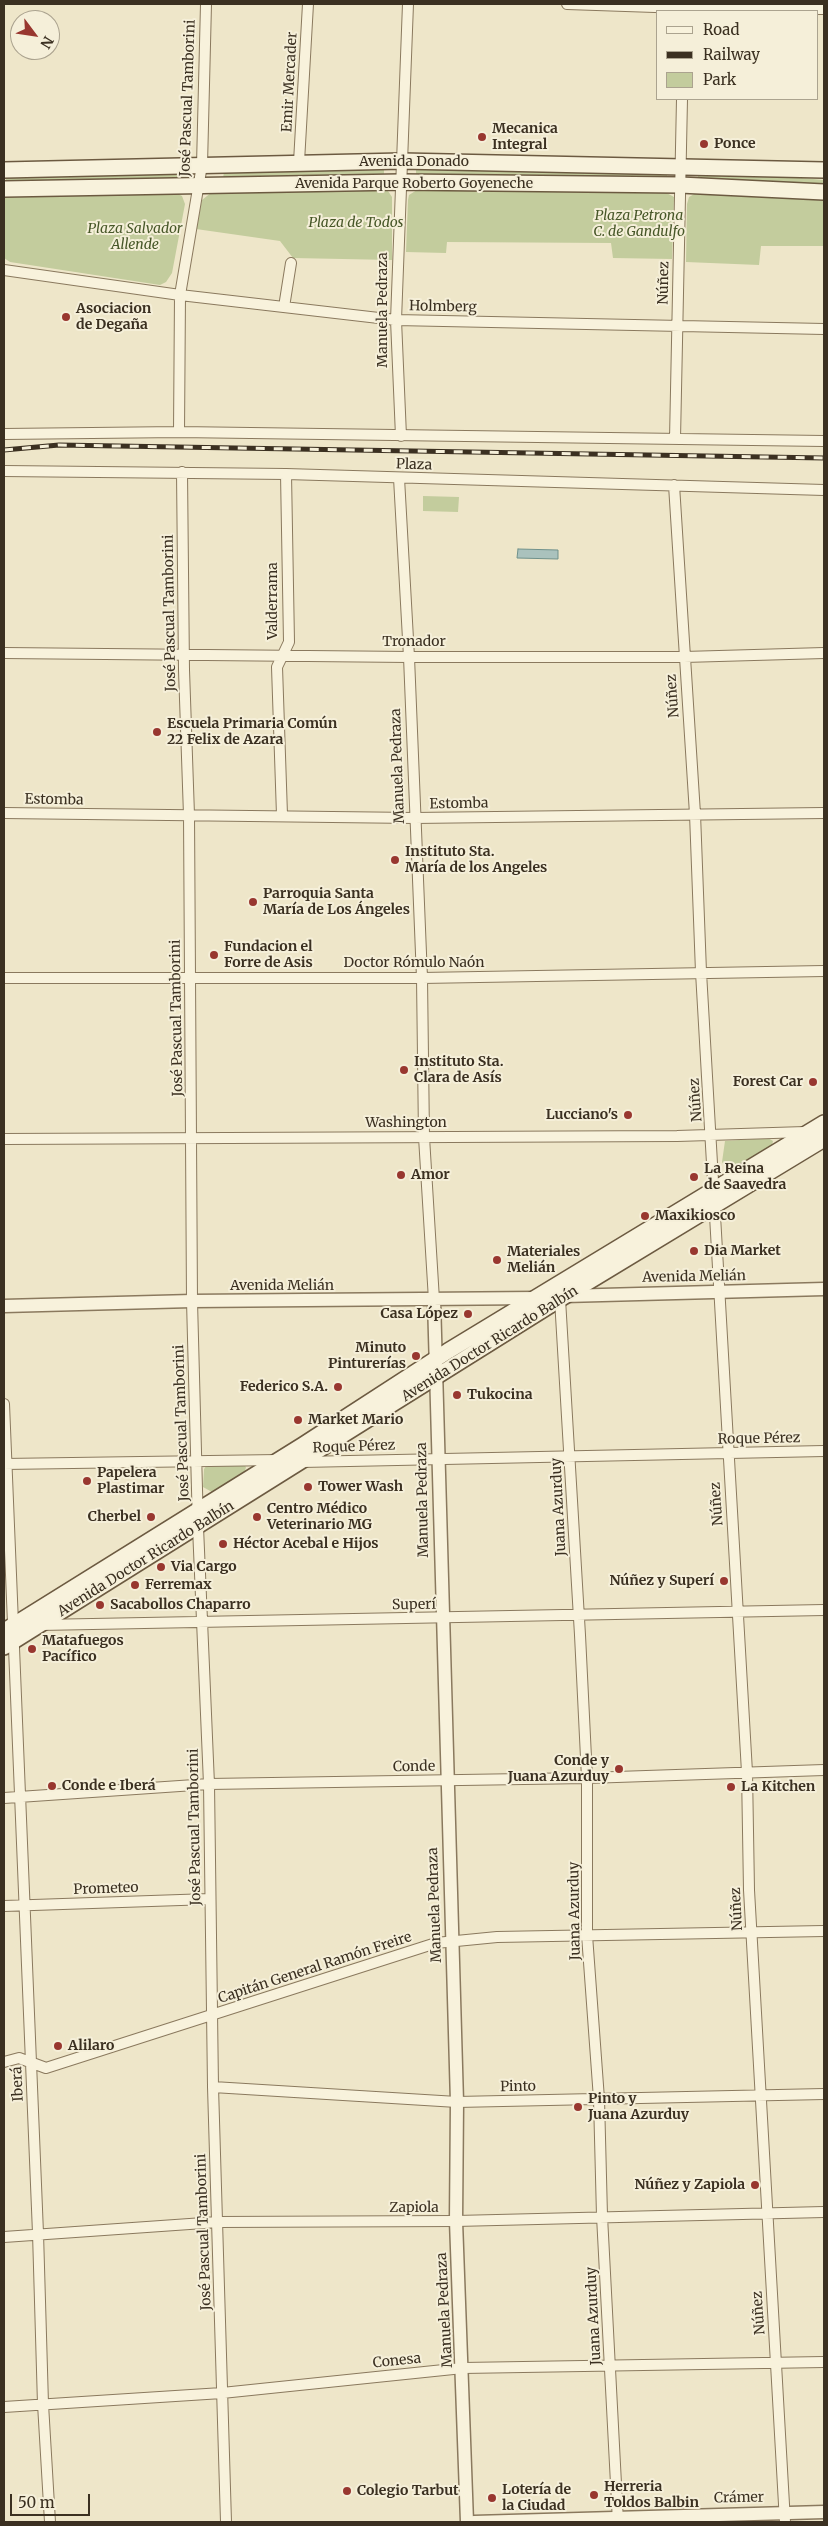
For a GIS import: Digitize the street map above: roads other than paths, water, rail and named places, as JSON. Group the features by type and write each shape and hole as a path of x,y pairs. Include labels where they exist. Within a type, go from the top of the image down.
{"main road":[{"name":"Avenida Donado","path":"4,170 402,161 824,170"},
{"name":"Avenida Parque Roberto Goyeneche","path":"4,188 401,182 680,185 824,192"},
{"name":"Avenida Doctor Ricardo Balbín","path":"8,1634 38,1625 302,1462 715,1198 824,1123"},
{"name":"Avenida Doctor Ricardo Balbín","path":"8,1634 276,1460 536,1298 824,1139"}],"street":[{"name":"José Pascual Tamborini","path":"180,432 180,295 202,165 206,4"},
{"name":"Emir Mercader","path":"299,162 308,4"},
{"name":"Manuela Pedraza","path":"401,436 396,320 408,4"},
{"path":"567,4 684,8 824,9"},
{"name":"Núñez","path":"675,439 682,100"},
{"path":"284,307 291,263"},
{"name":"Holmberg","path":"4,270 180,295 396,320 824,329"},
{"name":"Plaza","path":"4,434 180,432 824,441"},
{"name":"Plaza","path":"4,471 286,474 824,490"},
{"name":"José Pascual Tamborini","path":"182,472 192,1138 192,1301 198,1527 209,1784 213,2087 226,2522"},
{"name":"Valderrama","path":"282,815 277,667 289,642 286,474"},
{"name":"Manuela Pedraza","path":"399,478 409,656 414,818 422,978 424,1137 436,1359 446,1780 457,2102 456,2221 463,2368 467,2522"},
{"name":"Núñez","path":"674,485 747,1772 752,1933 784,2517"},
{"name":"Tronador","path":"4,653 684,657 824,653"},
{"name":"Estomba","path":"4,813 414,818 824,813"},
{"name":"Doctor Rómulo Naón","path":"4,978 422,978 824,971"},
{"name":"Washington","path":"4,1139 712,1136 809,1132"},
{"name":"Avenida Melián","path":"4,1306 192,1301 536,1298 824,1289"},
{"name":"Juana Azurduy","path":"562,1297 587,1778 587,1935 599,2099 602,2216 618,2519"},
{"name":"Iberá","path":"4,1404 8,1634 26,1906 43,2404 50,2522"},
{"name":"Roque Pérez","path":"5,1464 276,1460 302,1462 824,1451"},
{"name":"Superí","path":"38,1625 824,1610"},
{"name":"Conde","path":"4,1798 209,1784 587,1778 824,1770"},
{"name":"Prometeo","path":"4,1906 210,1899"},
{"name":"Capitán General Ramón Freire","path":"4,2062 19,2058 46,2068 436,1943 478,1938 824,1931"},
{"name":"Pinto","path":"213,2087 457,2102 824,2094"},
{"name":"Zapiola","path":"4,2237 218,2222 456,2221 824,2212"},
{"name":"Conesa","path":"4,2407 222,2393 463,2368 824,2362"},
{"name":"Crámer","path":"474,2522 784,2517 824,2512"}],"water":[{"path":"518,549 558,550 558,559 517,558"}],"railway":[{"path":"4,450 59,445 824,458"}],"place":[{"name":"Mecanica Integral","path":"482,137"},
{"name":"Ponce","path":"704,144"},
{"name":"Asociacion de Degaña","path":"66,317"},
{"name":"Escuela Primaria Común 22 Felix de Azara","path":"157,732"},
{"name":"Instituto Sta. María de los Angeles","path":"395,860"},
{"name":"Parroquia Santa María de Los Ángeles","path":"253,902"},
{"name":"Fundacion el Forre de Asis","path":"214,955"},
{"name":"Instituto Sta. Clara de Asís","path":"404,1070"},
{"name":"Forest Car","path":"813,1082"},
{"name":"Lucciano's","path":"628,1115"},
{"name":"Amor","path":"401,1175"},
{"name":"La Reina de Saavedra","path":"694,1177"},
{"name":"Maxikiosco","path":"645,1216"},
{"name":"Dia Market","path":"694,1251"},
{"name":"Materiales Melián","path":"497,1260"},
{"name":"Casa López","path":"468,1314"},
{"name":"Minuto Pinturerías","path":"416,1356"},
{"name":"Federico S.A.","path":"338,1387"},
{"name":"Tukocina","path":"457,1395"},
{"name":"Market Mario","path":"298,1420"},
{"name":"Papelera Plastimar","path":"87,1481"},
{"name":"Tower Wash","path":"308,1487"},
{"name":"Cherbel","path":"151,1517"},
{"name":"Centro Médico Veterinario MG","path":"257,1517"},
{"name":"Héctor Acebal e Hijos","path":"223,1544"},
{"name":"Via Cargo","path":"161,1567"},
{"name":"Núñez y Superí","path":"724,1581"},
{"name":"Ferremax","path":"135,1585"},
{"name":"Sacabollos Chaparro","path":"100,1605"},
{"name":"Matafuegos Pacífico","path":"32,1649"},
{"name":"Conde y Juana Azurduy","path":"619,1769"},
{"name":"Conde e Iberá","path":"52,1786"},
{"name":"La Kitchen","path":"731,1787"},
{"name":"Alilaro","path":"58,2046"},
{"name":"Pinto y Juana Azurduy","path":"578,2107"},
{"name":"Núñez y Zapiola","path":"755,2185"},
{"name":"Colegio Tarbut","path":"347,2491"},
{"name":"Herreria Toldos Balbin","path":"594,2495"},
{"name":"Lotería de la Ciudad","path":"492,2498"}],"park label":[{"name":"Plaza de Todos","path":"356,223"},
{"name":"Plaza Petrona C. de Gandulfo","path":"639,224"},
{"name":"Plaza Salvador Allende","path":"135,237"}]}
